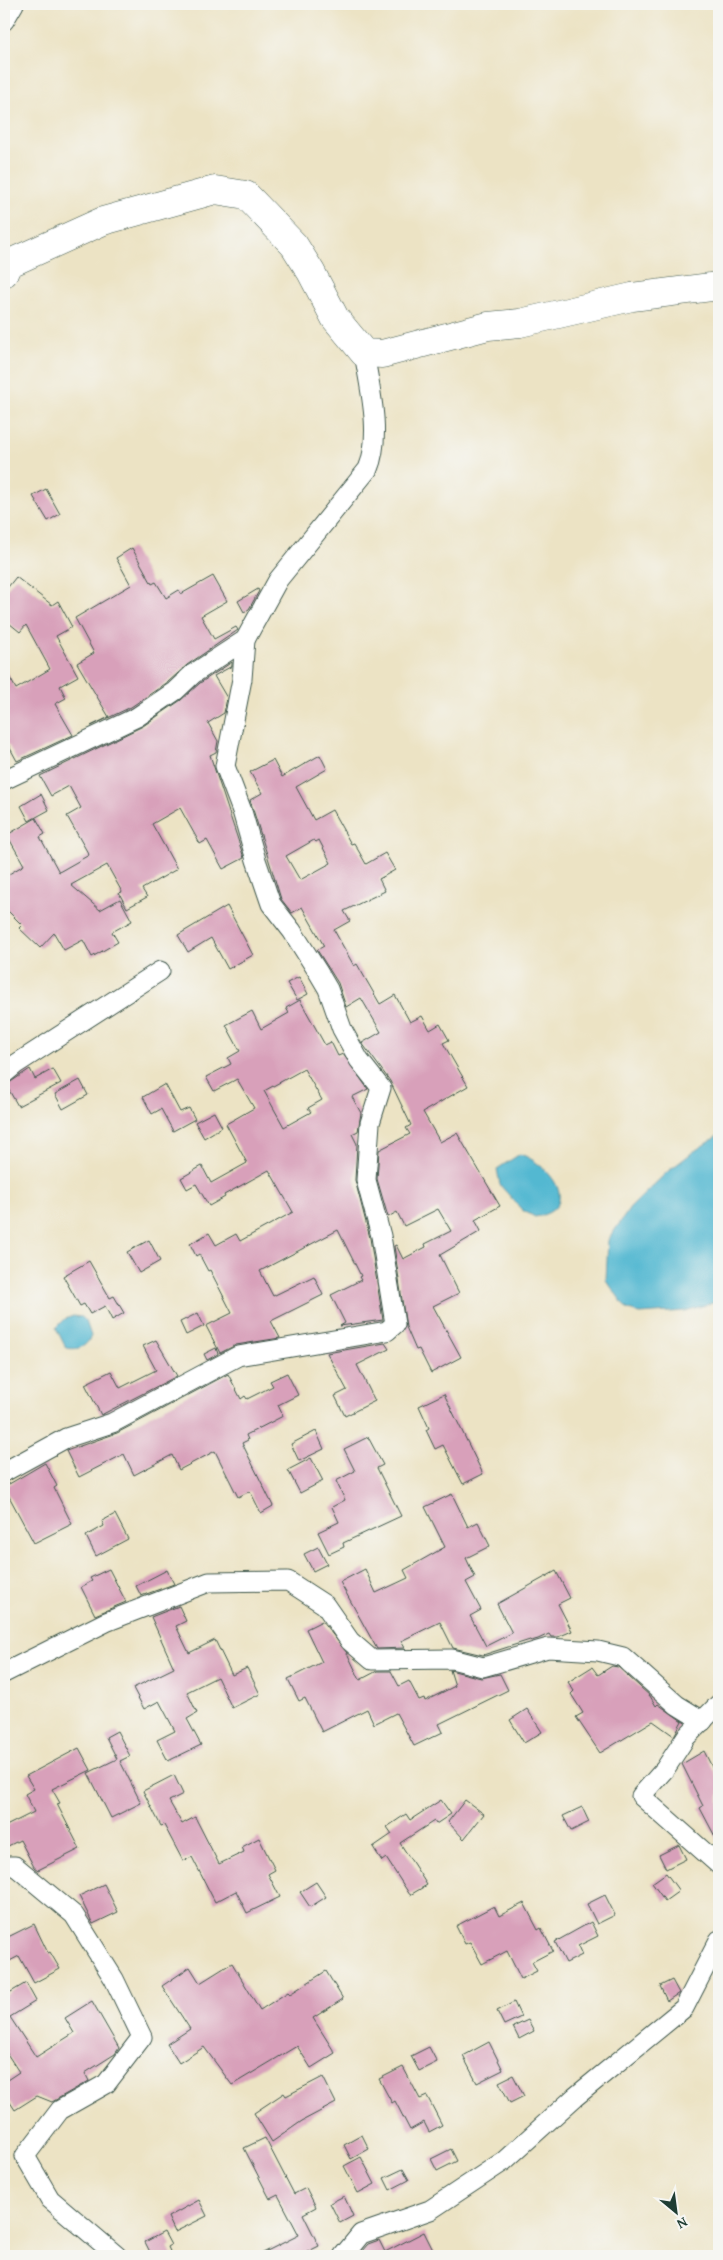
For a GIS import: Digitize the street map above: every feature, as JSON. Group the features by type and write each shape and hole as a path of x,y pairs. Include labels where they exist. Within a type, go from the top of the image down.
{"street":[{"path":"4,21 14,4"},
{"path":"4,1472 66,1438 112,1423 238,1356 387,1330 395,1324 381,1236 366,1180 370,1123 381,1088 359,1060 342,1029 328,989 318,972 292,931 271,904 242,811 225,766 242,679 245,640 278,580 368,470 374,456 374,427 364,353 335,318 312,272 294,245 246,195 215,190 103,221 5,264"},
{"path":"364,353 382,354 488,326 520,323 632,297 719,286"},
{"path":"4,780 137,717 175,691 193,674 245,640"},
{"path":"4,1074 16,1064 160,971"},
{"path":"4,1673 106,1622 209,1582 288,1582 325,1605 350,1641 372,1660 452,1659 483,1667 548,1648 598,1651 623,1657 677,1704 703,1721"},
{"path":"719,1704 686,1737 666,1769 641,1796 719,1865"},
{"path":"4,1866 15,1866 74,1916 114,1979 142,2037 106,2084 60,2110 25,2156 50,2199 116,2256"},
{"path":"343,2256 361,2234 430,2210 504,2161 575,2097 684,2008 719,1940"}],"water":[{"path":"719,1135 719,1301 685,1311 640,1314 627,1309 606,1280 608,1240 630,1208 667,1172"},
{"path":"520,1154 542,1167 557,1186 559,1196 557,1205 549,1212 535,1217 522,1210 500,1185 497,1169"},
{"path":"73,1316 82,1317 86,1321 91,1336 84,1346 74,1349 66,1348 56,1328 65,1319"}],"building":[{"path":"46,489 60,514 48,521 33,496"},
{"path":"132,548 152,584 156,582 166,598 179,590 181,594 213,576 227,601 201,616 214,639 236,627 238,630 131,707 91,726 109,717 77,663 94,653 75,618 131,585 116,558"},
{"path":"16,577 52,605 58,601 72,627 56,636 78,676 60,686 66,698 55,704 73,735 17,761 4,737 4,667 16,689 50,669 26,625 20,632 4,619 4,592"},
{"path":"258,589 259,591 249,609 244,612 238,601"},
{"path":"232,662 232,666 214,676 227,698 224,713 208,723 218,741 216,752 210,755 244,858 223,869 207,840 200,844 180,808 152,824 177,869 142,889 147,897 127,908 119,893 122,892 107,865 71,885 100,910 120,899 132,921 112,932 118,942 92,957 83,940 64,950 54,933 40,948 19,928 22,925 4,907 4,877 24,865 7,835 36,818 45,834 40,837 59,872 89,855 67,816 81,808 69,786 51,796 40,776 143,726 181,700 200,683"},
{"path":"320,755 327,769 296,787 314,820 332,810 351,844 354,843 366,864 385,853 395,870 379,879 385,891 344,911 350,921 334,930 354,966 357,964 380,1004 395,995 410,1022 422,1016 430,1030 440,1024 449,1040 443,1043 468,1086 423,1112 440,1142 457,1133 500,1206 475,1220 481,1231 440,1255 459,1293 433,1306 461,1357 431,1373 419,1349 416,1350 406,1327 394,1246 396,1245 403,1259 426,1247 425,1244 451,1231 438,1209 404,1226 397,1212 388,1217 377,1179 379,1150 410,1134 406,1128 411,1125 390,1081 362,1043 381,1032 361,998 346,1007 338,983 317,950 324,946 302,907 292,913 281,899 250,800 262,793 250,772 273,760 282,777","holes":["314,840 316,842 319,840 331,863 300,880 286,856"]},
{"path":"41,794 49,810 29,821 21,806"},
{"path":"227,906 253,955 228,969 211,938 188,952 178,935"},
{"path":"299,977 308,994 297,1000 287,983"},
{"path":"300,1000 325,1045 331,1042 338,1056 343,1054 368,1089 352,1097 361,1113 358,1131 352,1134 357,1144 355,1180 370,1238 383,1320 340,1326 345,1323 331,1295 361,1280 359,1277 361,1276 338,1230 260,1271 273,1296 314,1276 323,1295 271,1321 280,1338 236,1345 220,1353 206,1326 232,1313 210,1270 208,1271 199,1254 196,1256 190,1244 209,1233 216,1245 236,1234 240,1241 293,1212 269,1170 224,1195 225,1197 209,1206 196,1184 187,1189 181,1178 202,1166 211,1183 247,1163 226,1124 254,1108 237,1079 214,1091 206,1077 231,1064 228,1058 240,1051 226,1025 252,1011 261,1029 289,1013 286,1008","holes":["304,1069 322,1100 308,1108 311,1112 284,1127 264,1091"]},
{"path":"30,1069 35,1079 53,1069 61,1083 18,1106 6,1085"},
{"path":"80,1080 88,1095 63,1109 55,1094"},
{"path":"165,1084 180,1112 189,1108 195,1119 173,1131 161,1109 152,1114 143,1097"},
{"path":"214,1112 222,1127 204,1138 195,1122"},
{"path":"149,1240 160,1261 139,1273 127,1252"},
{"path":"89,1261 110,1298 114,1296 124,1313 112,1320 105,1306 90,1314 84,1304 80,1306 63,1276"},
{"path":"198,1313 204,1326 186,1335 180,1322"},
{"path":"156,1340 177,1376 101,1415 85,1384 111,1371 120,1388 156,1370 143,1346"},
{"path":"385,1343 389,1349 357,1365 375,1401 345,1416 335,1396 347,1390 327,1353"},
{"path":"216,1348 218,1354 207,1360 204,1354"},
{"path":"287,1373 298,1395 278,1405 283,1416 246,1435 248,1440 242,1443 273,1506 261,1513 250,1491 238,1497 215,1451 179,1470 172,1455 134,1475 124,1454 79,1477 66,1451 117,1433 228,1374 241,1399 245,1396 247,1399 273,1386 270,1381"},
{"path":"444,1394 483,1474 463,1484 443,1445 435,1449 426,1430 429,1428 419,1406"},
{"path":"316,1431 324,1449 299,1461 291,1444"},
{"path":"368,1437 383,1465 377,1468 401,1516 343,1543 344,1547 329,1554 318,1532 339,1522 332,1507 345,1500 336,1481 355,1471 344,1449"},
{"path":"311,1458 323,1481 300,1493 288,1470"},
{"path":"45,1463 57,1486 54,1488 72,1524 34,1543 4,1487"},
{"path":"452,1494 468,1527 478,1522 490,1546 466,1558 475,1577 466,1582 481,1610 470,1616 486,1646 512,1633 497,1604 556,1571 570,1598 558,1604 572,1631 558,1637 551,1637 549,1634 483,1655 453,1648 440,1622 401,1641 405,1648 377,1649 340,1582 365,1569 376,1593 408,1578 404,1570 445,1547 425,1507"},
{"path":"115,1514 128,1539 96,1556 86,1536 104,1526 102,1521"},
{"path":"318,1547 327,1564 313,1571 304,1554"},
{"path":"109,1569 126,1602 95,1615 81,1587 92,1581 90,1578"},
{"path":"167,1570 174,1584 141,1596 136,1586"},
{"path":"179,1606 186,1621 176,1626 189,1653 215,1640 232,1675 247,1668 260,1694 232,1708 217,1677 187,1692 197,1713 187,1719 201,1745 168,1761 157,1740 175,1731 159,1701 144,1709 133,1688 174,1668 151,1617"},
{"path":"322,1621 347,1653 360,1680 377,1671 391,1671 399,1686 409,1681 419,1700 424,1698 425,1701 455,1686 450,1670 481,1678 500,1674 508,1690 439,1724 443,1732 414,1746 396,1713 374,1724 367,1709 322,1732 305,1698 299,1701 288,1679 322,1662 306,1629"},
{"path":"612,1666 618,1667 650,1696 656,1706 658,1704 682,1721 674,1736 653,1721 600,1753 576,1717 583,1713 571,1694 574,1691 568,1682 592,1667 598,1675"},
{"path":"527,1709 542,1732 524,1743 510,1720"},
{"path":"117,1731 130,1756 120,1761 141,1803 111,1818 88,1773 117,1759 106,1737"},
{"path":"79,1748 91,1770 52,1789 60,1803 57,1804 80,1849 38,1870 34,1867 20,1840 4,1848 4,1827 34,1812 25,1794 34,1789 26,1776"},
{"path":"704,1751 719,1781 719,1844 700,1808 703,1806 682,1764"},
{"path":"174,1775 183,1794 169,1801 182,1824 195,1817 219,1864 244,1852 242,1847 259,1838 275,1870 268,1874 280,1897 247,1913 236,1891 215,1902 192,1857 183,1861 164,1825 161,1826 143,1791"},
{"path":"441,1800 451,1814 436,1824 434,1821 400,1843 427,1885 410,1895 386,1858 382,1861 373,1847 392,1834 387,1827 406,1814 410,1820"},
{"path":"465,1800 484,1814 464,1839 448,1822"},
{"path":"582,1807 589,1822 571,1831 563,1816"},
{"path":"679,1845 686,1859 666,1869 659,1855"},
{"path":"666,1873 679,1891 665,1901 652,1883"},
{"path":"316,1882 326,1897 310,1907 300,1892"},
{"path":"104,1884 118,1912 93,1924 79,1896"},
{"path":"605,1895 615,1915 597,1924 587,1904"},
{"path":"524,1903 538,1930 541,1928 553,1951 532,1962 537,1971 521,1979 507,1951 482,1964 470,1942 465,1944 456,1926 494,1906 499,1916"},
{"path":"591,1922 598,1936 578,1946 582,1955 566,1963 555,1942"},
{"path":"34,1924 48,1953 50,1952 60,1969 34,1983 19,1956 4,1964 4,1939"},
{"path":"232,1963 260,2010 326,1971 343,1999 313,2018 335,2053 311,2068 297,2046 232,2085 204,2047 179,2063 167,2044 190,2029 162,1986 190,1967 200,1983"},
{"path":"672,1980 679,1993 667,2001 660,1986"},
{"path":"26,1983 36,2001 10,2017 36,2057 74,2033 65,2018 92,2001 119,2048 115,2054 85,2073 89,2081 52,2102 37,2096 15,2110 4,2093 4,2082 19,2072 4,2049 4,1996"},
{"path":"514,2002 521,2017 504,2025 497,2011"},
{"path":"528,2020 534,2031 519,2039 513,2027"},
{"path":"489,2042 503,2070 477,2083 463,2056"},
{"path":"429,2047 437,2062 419,2071 411,2056"},
{"path":"403,2067 420,2099 427,2096 442,2125 429,2132 424,2122 410,2130 395,2101 392,2103 379,2079"},
{"path":"513,2075 524,2096 510,2103 499,2082"},
{"path":"323,2077 336,2103 302,2121 272,2142 254,2113 284,2093 286,2096"},
{"path":"362,2135 369,2149 351,2159 344,2145"},
{"path":"265,2138 294,2194 306,2188 316,2207 303,2214 319,2246 299,2256 257,2256 299,2235 278,2195 270,2199 244,2148"},
{"path":"451,2149 457,2161 437,2171 431,2159"},
{"path":"361,2157 375,2184 358,2193 344,2166"},
{"path":"403,2169 409,2180 390,2190 384,2178"},
{"path":"344,2196 353,2216 340,2223 330,2203"},
{"path":"199,2200 207,2216 175,2232 168,2217"},
{"path":"164,2232 171,2245 168,2247 172,2256 152,2256 145,2242"},
{"path":"424,2232 436,2256 363,2256 361,2252 368,2244 379,2240 385,2252"}]}
